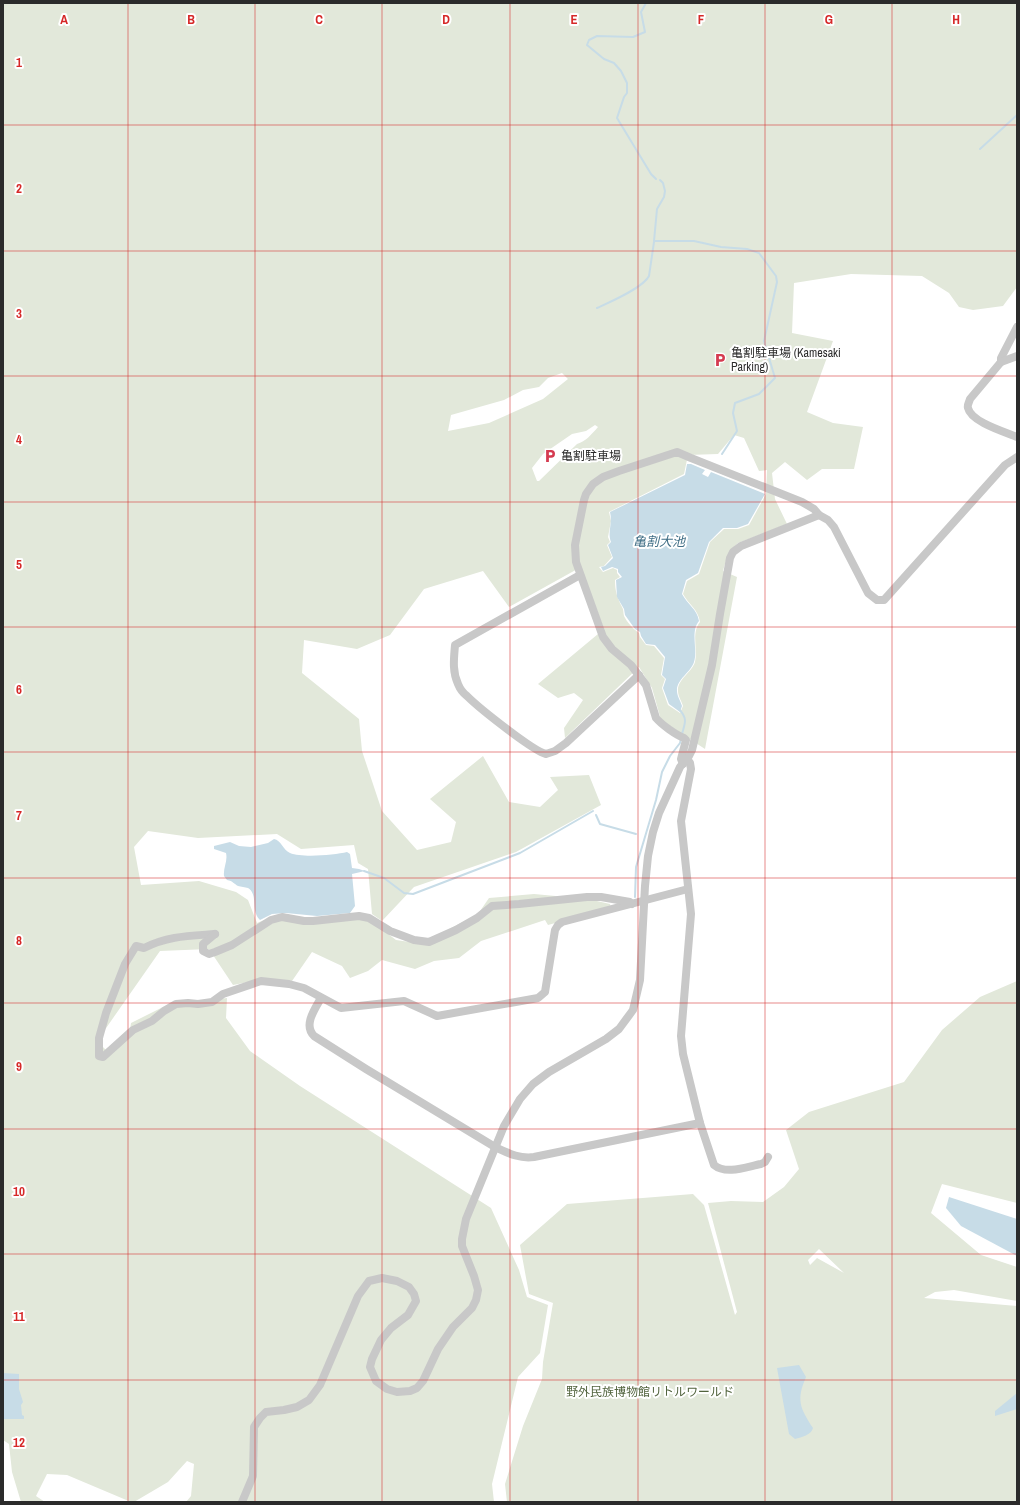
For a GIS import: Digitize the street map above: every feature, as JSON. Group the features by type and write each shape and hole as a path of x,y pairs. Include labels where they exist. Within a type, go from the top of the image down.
{"street":[{"path":"1017,327 1000,362 970,399 968,405 968,410 971,415 990,426 1017,437"},
{"path":"1000,362 1017,356"},
{"path":"768,1157 765,1162 761,1164 732,1170 719,1169 714,1165 710,1156 700,1123 683,1054 681,1036 691,914 681,821 690,769 690,763 681,759 686,740 659,722 656,718 646,685 631,665 608,645 603,637 576,562 575,545 586,494 589,489 603,477 677,452 802,502 814,509 819,516 828,520 834,527 868,593 876,600 884,600 1005,465 1017,457"},
{"path":"242,1502 252,1476 254,1427 266,1412 297,1407 309,1400 320,1385 358,1296 369,1281 382,1278 397,1281 409,1287 414,1294 416,1301 408,1315 391,1328 381,1340 370,1367 376,1381 387,1389 397,1392 410,1392 417,1388 423,1381 438,1349 453,1327 472,1308 476,1300 478,1290 462,1246 463,1233 468,1212 504,1126 518,1102 533,1084 548,1072 606,1039 619,1029 633,1010 640,980 644,901 648,856 653,832 659,813 680,767 692,750 703,709 712,665 730,558 733,552 742,546 819,516"},
{"path":"580,575 455,645 454,672 459,686 467,696 493,717 536,750 546,754 555,751 566,743 639,675"},
{"path":"632,904 630,902 609,898 587,897 492,906 477,918 456,930 429,942 414,940 390,931 369,918 359,916 313,921 282,918 276,919 265,924 232,945 209,954 203,951 203,944 215,934 176,936 157,941 144,948 136,946 125,964 106,1013 99,1038 99,1056 103,1057 133,1030 152,1021 164,1011 176,1004 198,1004 212,1002 223,994 261,981 289,984 304,988 338,1007 345,1009 404,1001 437,1016 538,998 545,992 555,930 562,922 644,901 688,889"},
{"path":"321,998 309,1026 310,1032 314,1036 495,1147 517,1156 526,1158 700,1123"}],"green space":[{"path":"3,3 1017,3 1017,287 1003,306 973,310 959,307 949,293 922,276 851,274 794,283 792,333 833,341 807,412 833,423 863,427 854,469 822,469 807,480 785,462 772,473 775,499 787,524 738,543 728,556 723,571 737,577 705,749 661,720 652,688 639,667 565,738 564,728 583,700 574,693 558,698 538,684 604,629 581,567 509,607 483,571 424,589 390,635 357,649 304,640 302,673 359,719 362,751 382,811 417,850 451,842 456,822 430,799 483,756 509,802 540,807 558,790 550,777 589,775 601,805 516,852 414,887 382,921 372,914 368,869 358,863 354,845 301,849 277,834 198,838 148,831 134,847 141,885 199,881 236,892 248,900 257,923 274,916 314,918 362,914 396,940 430,945 432,938 478,914 489,898 534,894 588,899 610,904 611,908 548,925 545,920 481,941 459,958 434,961 415,969 382,960 368,971 350,978 342,966 312,952 292,981 264,979 233,985 209,949 160,951 97,1041 110,1054 129,1036 131,1023 165,1006 227,998 226,1018 250,1051 300,1086 491,1208 519,1270 527,1297 548,1305 540,1353 518,1377 492,1484 494,1502 186,1502 191,1496 194,1464 187,1461 168,1482 134,1502 67,1475 47,1474 36,1496 45,1502 21,1502 12,1472 9,1444 3,1440","holes":["562,373 568,379 543,399 489,423 448,431 451,415 504,400 523,390 539,387 548,378","595,425 598,427 591,435 577,444 539,481 537,481 532,468 543,454 572,434 586,431","734,435 744,438 759,471 767,470 766,494 749,525 738,529 724,529 710,542 699,574 687,581 683,594 695,610 700,622 697,626 695,636 695,662 678,687 683,706 680,713 668,705 662,688 665,679 661,675 664,658 654,646 646,645 639,633 630,625 624,616 615,587 615,580 620,577 617,570 613,568 603,572 599,567 604,566 612,557 607,545 610,542 608,537 611,521 609,512 684,474 688,455 718,454"]},
{"name":"野外民族博物館リトルワールド","path":"1017,981 1017,1203 942,1184 931,1213 981,1255 1017,1267 1017,1301 954,1290 935,1292 924,1298 1017,1306 1017,1502 507,1502 505,1484 523,1426 542,1379 543,1362 553,1303 529,1294 520,1245 567,1204 693,1194 704,1205 735,1315 737,1312 708,1203 731,1201 763,1202 784,1187 799,1169 786,1130 809,1112 904,1082 942,1030 980,997","holes":["819,1249 844,1273 817,1258 810,1265 808,1260"]}],"water":[{"name":"亀割大池","path":"687,464 691,464 705,470 702,474 708,477 711,472 765,494 748,524 737,528 723,528 709,542 698,573 686,580 682,594 696,613 699,621 695,630 694,662 677,687 682,706 680,712 669,704 663,688 666,679 662,675 665,657 655,645 646,644 640,632 635,629 625,615 624,609 617,597 616,580 622,577 618,572 618,569 612,567 603,571 601,567 605,566 613,558 608,545 611,542 610,512 685,475"},
{"path":"274,839 278,841 288,852 295,855 318,856 347,852 350,854 352,868 365,871 352,874 355,906 350,913 317,916 286,913 272,914 260,920 255,912 254,899 251,891 248,888 238,886 227,880 224,876 226,853 214,849 214,846 230,842 239,846 251,847 268,843"},
{"path":"949,1197 1017,1219 1017,1256 961,1226 946,1208"},
{"path":"799,1365 806,1377 800,1398 802,1409 813,1428 808,1434 795,1439 789,1434 777,1368"},
{"path":"3,1373 19,1374 19,1389 23,1402 21,1405 24,1419 3,1419"},
{"path":"1017,1393 1017,1409 995,1416 995,1411"}],"waterway":[{"path":"646,3 641,12 645,32 633,37 597,36 589,40 587,45 604,59 614,63 621,71 627,83 627,93 624,97 617,118 651,174 656,179"},
{"path":"980,149 1017,115"},
{"path":"660,180 663,183 665,191 664,197 657,209 654,241 694,241 721,247 747,249 759,253 776,276 777,282 764,341 775,378 759,394 735,403 733,413 737,431 722,454"},
{"path":"597,308 626,294 646,281 649,276 654,242"},
{"path":"679,709 685,718 682,734"},
{"path":"635,897 636,867 656,800 662,772 681,739"},
{"path":"364,871 384,878 404,893 413,894 520,853 593,811"},
{"path":"596,815 600,824 636,834"}],"place":[{"name":"亀割駐車場 (Kamesaki Parking)","path":"720,360"},
{"name":"亀割駐車場","path":"550,456"}]}
